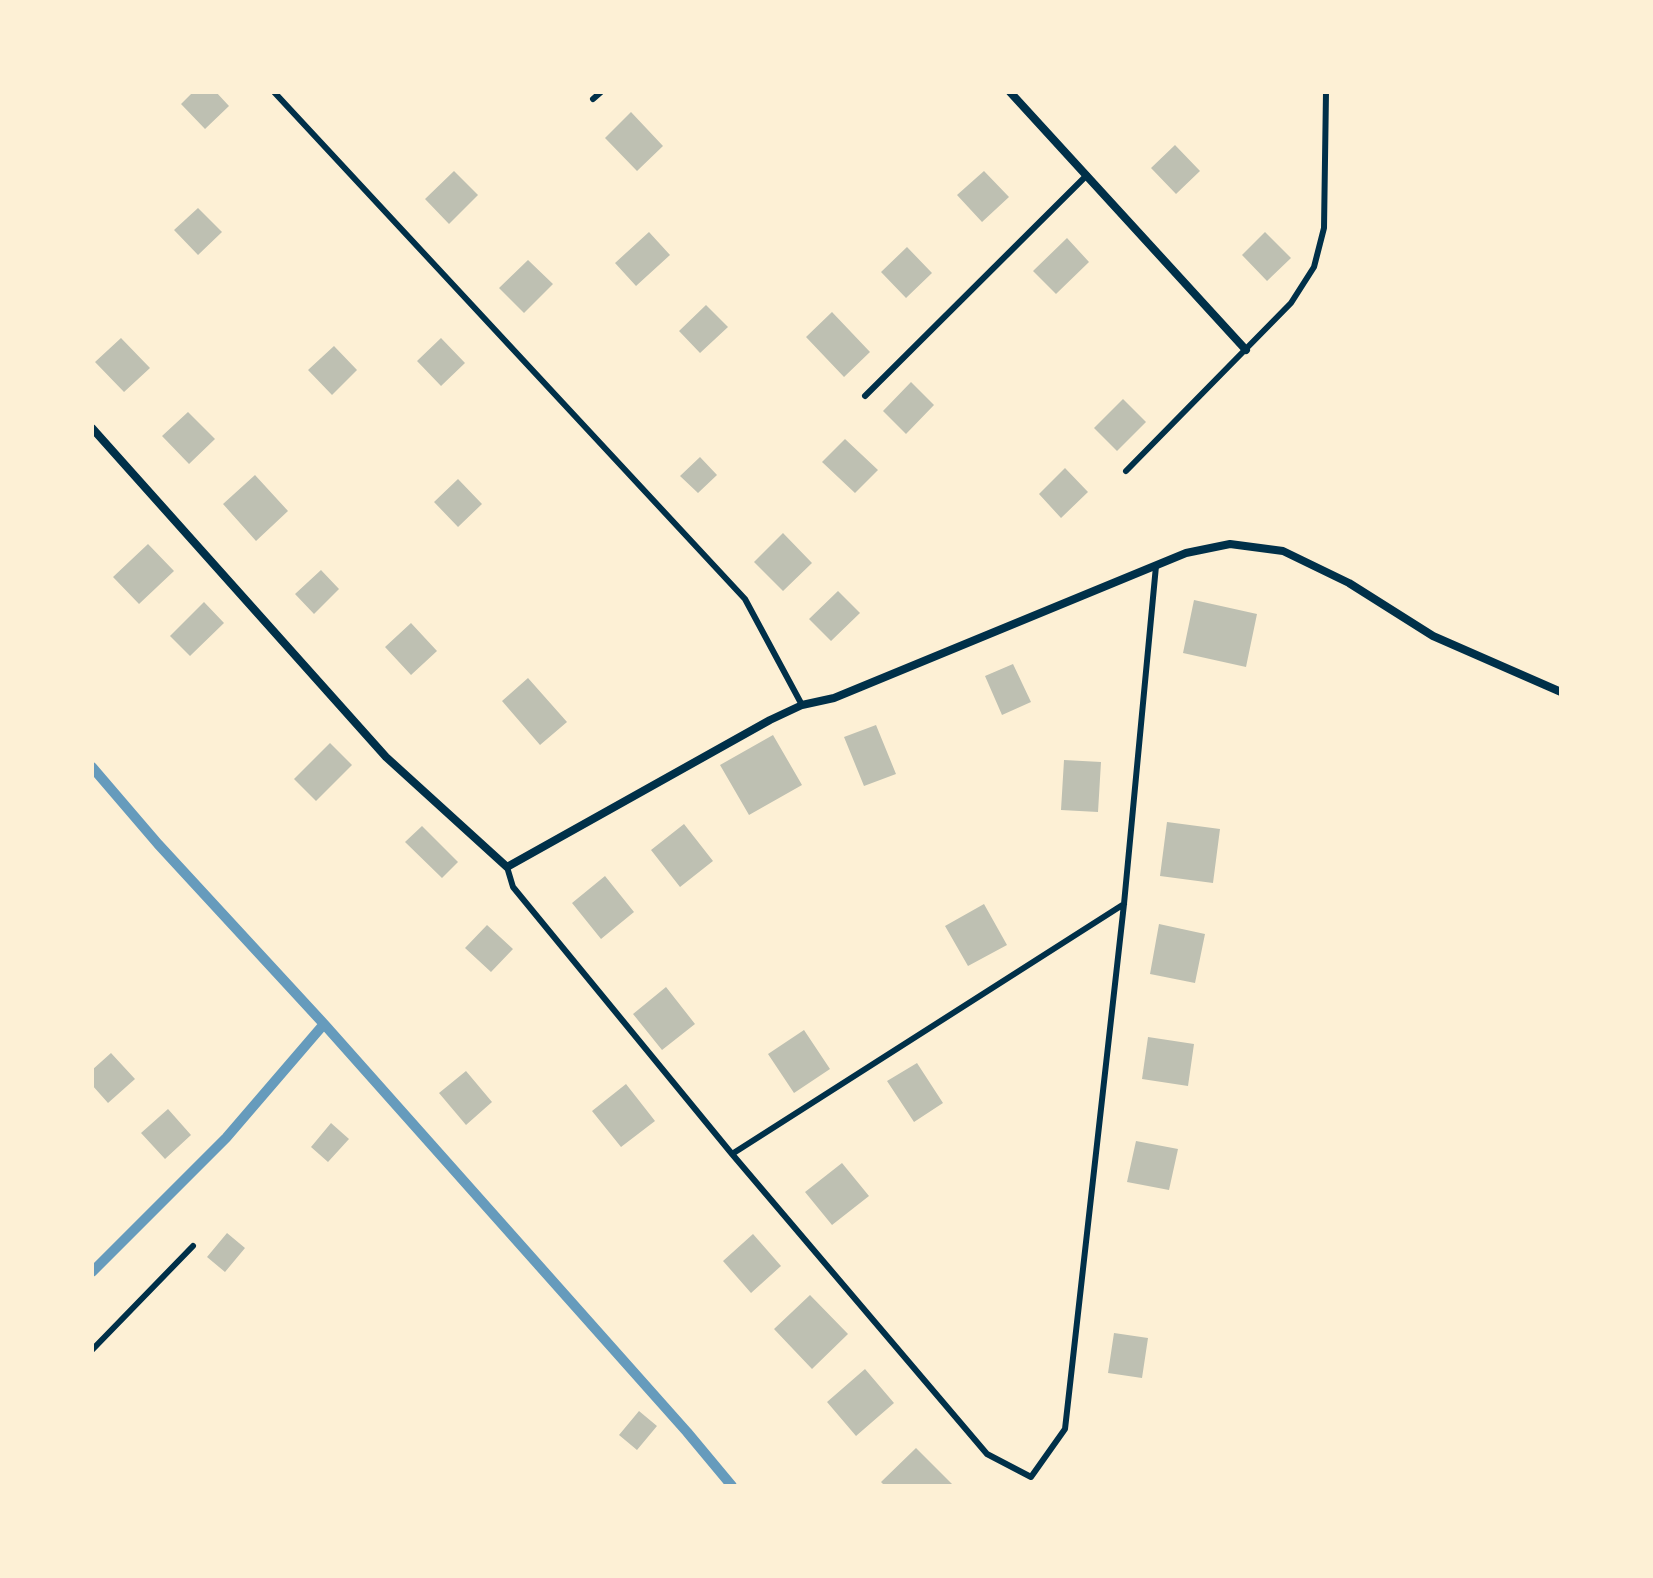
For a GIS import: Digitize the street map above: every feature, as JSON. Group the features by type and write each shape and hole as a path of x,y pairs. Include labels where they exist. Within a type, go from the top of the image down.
{"street":[{"path":"1010,92 1246,350"},
{"path":"92,428 386,757 507,867 802,705 834,698 1186,553 1230,544 1283,551 1349,583 1433,636 1561,692"}],"lane":[{"path":"274,92 745,599 802,705"},
{"path":"593,99 601,92"},
{"path":"1126,471 1291,303 1314,267 1324,228 1326,92"},
{"path":"865,396 1087,175"},
{"path":"1031,1477 1065,1429 1124,904 1156,566"},
{"path":"507,867 513,887 732,1154 987,1454 1031,1477 1036,1486"},
{"path":"732,1154 1124,904"},
{"path":"92,1350 193,1246"}],"building":[{"path":"193,92 216,92 229,106 205,129 181,104"},
{"path":"631,112 663,146 637,171 605,138"},
{"path":"1175,145 1200,171 1176,194 1151,168"},
{"path":"454,171 478,195 449,224 425,199"},
{"path":"984,171 1009,197 982,222 957,195"},
{"path":"198,208 222,232 198,255 174,230"},
{"path":"649,232 670,255 636,286 615,263"},
{"path":"1265,232 1291,258 1267,281 1242,255"},
{"path":"1067,238 1089,262 1056,294 1033,271"},
{"path":"907,247 932,273 906,298 881,272"},
{"path":"528,260 553,284 524,313 499,288"},
{"path":"706,305 728,327 700,353 679,331"},
{"path":"832,312 870,352 844,377 806,337"},
{"path":"121,338 150,368 124,392 95,362"},
{"path":"441,338 465,363 441,386 417,361"},
{"path":"334,346 357,370 332,395 308,370"},
{"path":"911,382 934,405 906,434 883,411"},
{"path":"1123,399 1146,422 1117,451 1094,428"},
{"path":"188,412 215,439 189,464 162,436"},
{"path":"845,439 878,470 855,493 822,462"},
{"path":"700,457 717,475 698,493 680,476"},
{"path":"1065,468 1088,492 1061,518 1039,494"},
{"path":"255,475 288,511 256,541 223,504"},
{"path":"458,479 482,504 458,527 434,502"},
{"path":"783,533 812,563 783,591 754,562"},
{"path":"148,544 174,571 139,604 113,577"},
{"path":"321,570 339,589 314,614 295,594"},
{"path":"838,591 860,613 831,641 809,619"},
{"path":"1194,600 1257,614 1246,667 1183,653"},
{"path":"204,602 224,623 190,656 170,636"},
{"path":"411,623 437,651 411,675 385,647"},
{"path":"1013,664 1031,702 1002,715 985,676"},
{"path":"528,678 567,722 540,745 502,701"},
{"path":"876,725 896,774 864,786 844,737"},
{"path":"773,735 802,785 749,815 720,765"},
{"path":"330,743 352,765 316,801 294,779"},
{"path":"1064,760 1101,762 1098,812 1061,810"},
{"path":"1167,822 1220,829 1213,883 1160,876"},
{"path":"684,824 713,861 680,887 651,850"},
{"path":"422,826 458,862 442,878 405,842"},
{"path":"605,876 634,912 601,939 572,903"},
{"path":"984,904 1007,945 968,966 945,926"},
{"path":"1159,924 1205,934 1195,983 1150,974"},
{"path":"487,925 513,949 491,972 465,948"},
{"path":"666,987 695,1024 662,1050 633,1014"},
{"path":"804,1030 830,1069 794,1093 768,1054"},
{"path":"1148,1037 1194,1044 1188,1086 1142,1079"},
{"path":"111,1053 135,1079 108,1103 92,1085 92,1070"},
{"path":"917,1063 943,1103 914,1122 887,1081"},
{"path":"466,1071 492,1102 466,1125 439,1093"},
{"path":"626,1084 655,1121 621,1147 592,1111"},
{"path":"168,1109 191,1135 165,1159 141,1133"},
{"path":"331,1123 349,1139 328,1162 311,1147"},
{"path":"1136,1141 1178,1149 1169,1190 1127,1182"},
{"path":"842,1163 869,1196 832,1225 805,1192"},
{"path":"227,1233 245,1248 225,1272 207,1257"},
{"path":"753,1234 781,1266 751,1293 723,1261"},
{"path":"810,1295 848,1334 812,1369 774,1329"},
{"path":"1114,1333 1148,1338 1142,1378 1108,1373"},
{"path":"865,1369 894,1403 856,1436 827,1402"},
{"path":"639,1411 657,1426 637,1450 619,1435"},
{"path":"916,1448 954,1486 885,1486 881,1482"}],"waterway":[{"path":"92,767 158,844 324,1024 732,1486"},
{"path":"92,1272 226,1138 324,1024"}]}
